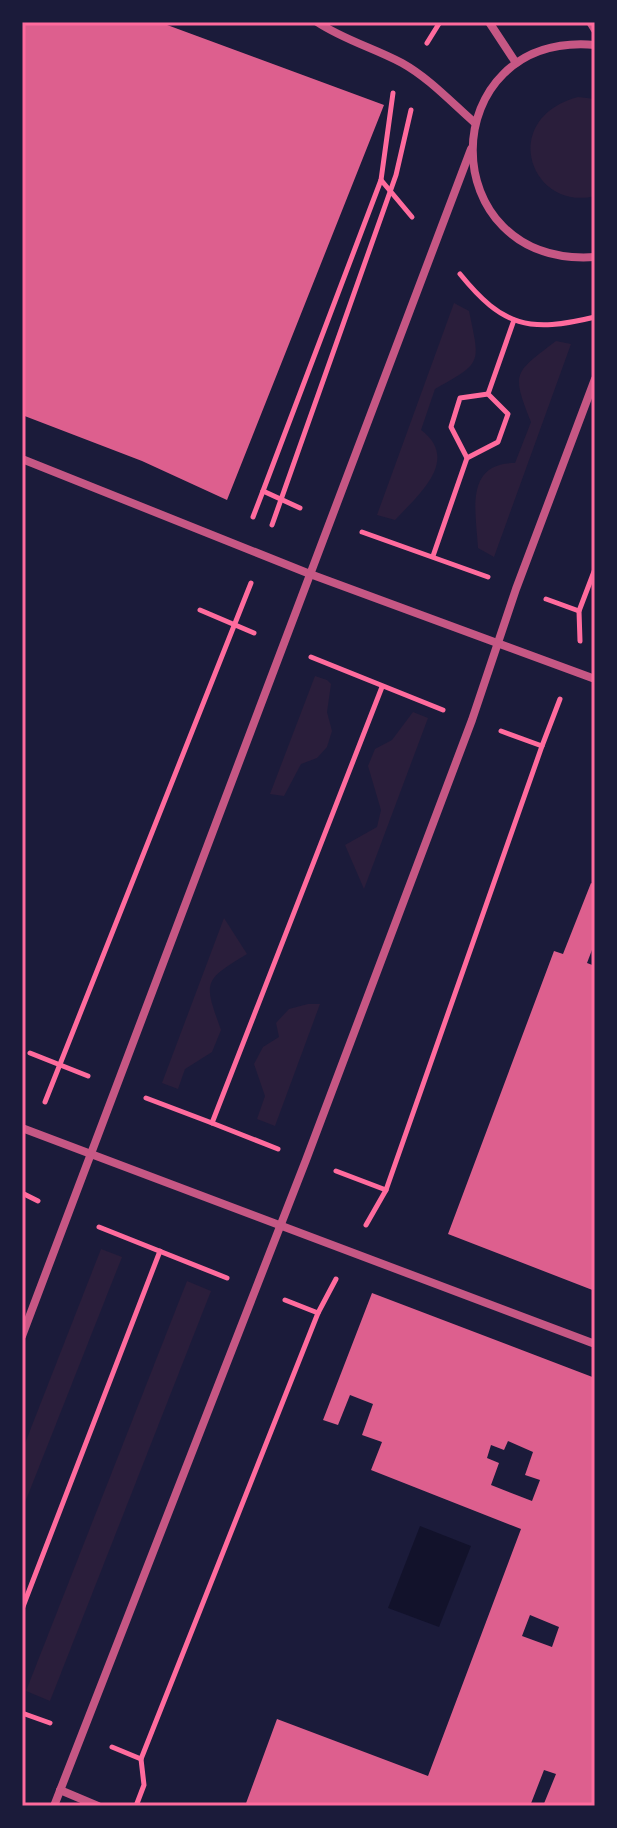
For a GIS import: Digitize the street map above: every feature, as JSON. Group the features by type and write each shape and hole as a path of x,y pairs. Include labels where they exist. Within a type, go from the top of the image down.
{"street":[{"path":"317,22 337,36 401,62 475,123"},
{"path":"489,22 516,63"},
{"path":"590,22 595,30"},
{"path":"22,1336 471,149 475,123 484,101 498,80 516,63 544,49 573,43 595,45"},
{"path":"471,149 475,180 487,208 507,231 532,248 562,257 595,257"},
{"path":"54,1806 306,1160 472,720 595,379"},
{"path":"22,459 310,574 595,679"},
{"path":"22,1128 595,1344"},
{"path":"60,1790 98,1806"}],"path":[{"path":"32,1131 61,1066 262,554 391,191 422,51 440,22"},
{"path":"381,180 482,301 505,317 533,325 561,325 595,317"},
{"path":"488,394 514,320"},
{"path":"467,458 451,427 460,398 488,394"},
{"path":"433,556 467,458 498,442 508,414 488,394"},
{"path":"30,1053 386,1190 580,644 579,611 595,569"},
{"path":"200,610 382,687 542,746"},
{"path":"212,1123 382,687"},
{"path":"22,1609 160,1251"},
{"path":"136,1806 144,1785 141,1759"}],"shaded area":[{"path":"578,97 595,99 595,196 573,197 554,190 540,178 532,161 531,142 537,124 553,108"},
{"path":"454,303 469,311 476,352 470,366 435,389 421,430 432,441 437,453 432,477 395,520 377,515"},
{"path":"556,341 571,344 494,557 478,548 475,505 480,480 487,471 499,465 515,463 531,422 521,393 520,375 532,360"},
{"path":"315,676 331,684 327,712 332,731 327,747 317,758 301,764 284,796 270,794"},
{"path":"413,712 428,718 364,889 345,845 377,827 381,810 368,766 375,749 392,740"},
{"path":"224,918 247,954 222,971 211,984 212,1002 221,1030 212,1052 185,1069 178,1089 162,1083"},
{"path":"320,1004 275,1126 257,1119 265,1096 254,1064 263,1047 279,1037 276,1023 289,1009"},
{"path":"101,1249 122,1257 22,1510 22,1451"},
{"path":"187,1281 211,1291 50,1701 26,1691"},
{"path":"420,1526 471,1546 439,1627 388,1608"}],"building":[{"path":"22,22 159,22 384,105 227,500 142,461 22,415"},
{"path":"591,883 595,885 595,942 587,963 595,966 595,1291 448,1234 554,951 563,954"},
{"path":"372,1293 595,1378 595,1806 543,1806 556,1774 544,1770 530,1806 245,1806 277,1719 428,1776 521,1529 371,1470 382,1442 362,1435 373,1404 350,1395 338,1425 323,1420","holes":["508,1441 533,1452 525,1475 540,1480 532,1501 491,1485 499,1463 487,1458 491,1445 504,1450","530,1615 559,1627 552,1647 522,1636"]}]}
